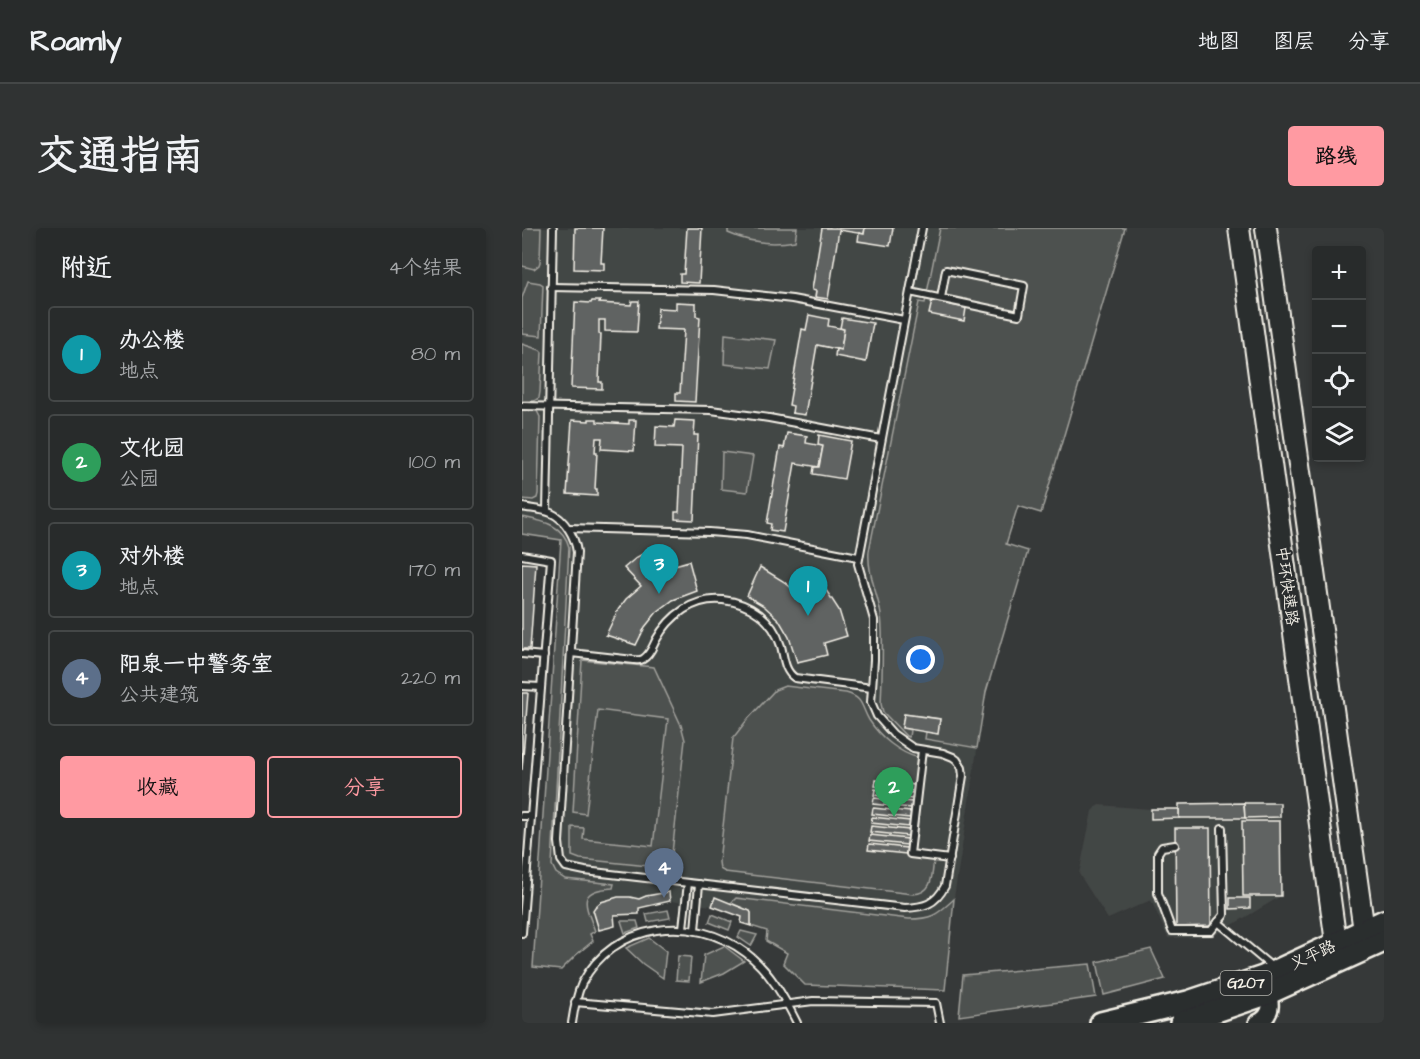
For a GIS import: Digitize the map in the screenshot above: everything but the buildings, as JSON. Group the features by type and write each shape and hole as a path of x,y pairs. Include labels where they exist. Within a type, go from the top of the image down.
{"highway":[{"name":"义平路","path":"1181,1023 1224,1007 1336,943 1384,921"},
{"name":"义平路","path":"1270,980 1384,941"},
{"name":"义平路","path":"1101,1023 1170,1007 1224,1007"}],"main road":[{"name":"中环快速路","path":"1239,228 1336,943"},
{"name":"中环快速路","path":"1266,228 1364,931"}],"street":[{"path":"1257,1023 1264,1020 1269,1012 1270,980"}],"lane":[{"path":"547,512 553,228"},
{"path":"522,507 547,512 558,517 574,539 577,552 559,842 561,860 566,867 893,906 916,907 933,902 945,886 963,776 962,768 957,760 949,755 908,745 893,734 877,716 871,702 874,620 858,564 922,228"},
{"path":"910,292 1019,315 1024,286 946,270 941,298"},
{"path":"551,287 714,290 792,299 904,320"},
{"path":"522,406 711,410 769,418 881,439"},
{"path":"568,528 747,535 858,556"},
{"path":"522,555 551,560 522,933"},
{"path":"571,653 642,660 665,626 679,612 704,601 724,600 750,608 769,623 778,638 786,669 795,678 872,688"},
{"path":"522,654 544,656"},
{"path":"522,686 541,687"},
{"path":"922,750 910,854 950,859"},
{"path":"522,816 531,816"},
{"path":"1175,845 1161,848 1158,853 1158,893 1172,931 1211,931 1224,915 1222,828"},
{"path":"683,928 688,883"},
{"path":"695,930 699,884"},
{"path":"1218,922 1270,980"},
{"path":"572,1023 575,1002 583,982 608,951 639,935 657,930 683,928 695,930 729,943 750,956 766,972 797,1023"},
{"path":"575,1002 713,1014 813,1000 936,1003 940,1023"}],"shaded area":[{"path":"522,228 1125,228 1041,513 1018,506 1006,544 1028,551 986,692 951,917 945,990 805,985 783,963 787,953 766,941 767,931 741,923 742,917 712,906 670,901 640,908 639,914 615,915 615,926 590,933 593,941 561,970 533,967 561,540 522,534"},
{"path":"522,228 541,228 540,262 534,269 522,266"},
{"path":"728,228 797,228 795,241 769,243 736,236 728,233"},
{"path":"940,228 1125,228 1041,513 1018,506 1006,544 1028,551 986,692 977,748 925,739 926,732 938,734 940,719 904,714 902,728 910,730 909,737 906,736 883,712 881,704 883,649 881,615 869,559 919,302 925,303"},
{"path":"528,281 543,285 541,336 522,334 522,298"},
{"path":"725,334 776,340 770,369 724,364"},
{"path":"522,344 542,352 540,392 539,398 534,401 522,401"},
{"path":"522,409 537,411 540,417 538,494 533,500 522,499"},
{"path":"722,452 753,456 747,492 721,489"},
{"path":"522,517 544,522 557,528 569,547 552,865 556,873 565,879 614,884 613,888 601,889 588,895 586,900 588,913 595,931 590,934 593,941 561,970 533,967 561,540 522,534"},
{"path":"582,660 654,667 681,725 685,740 672,853 668,863 664,865 658,867 580,859 572,856 572,827 584,828 583,839 653,846 668,719 598,710 586,814 573,812"},
{"path":"785,686 852,695 859,700 869,720 884,738 904,752 919,758 916,779 922,780 913,857 934,859 932,877 924,891 913,894 725,872 720,869 733,738 775,690"},
{"path":"1280,803 1281,896 1212,937 1168,938 1151,900 1108,919 1079,874 1092,811 1099,805 1151,809 1178,808 1179,804"},
{"path":"736,898 909,919 934,915 954,899 945,990 805,985 783,963 787,953 766,941 767,931 751,926 750,911 731,903"},
{"path":"668,910 670,918 648,922 646,914"},
{"path":"712,914 732,922 729,930 709,922"},
{"path":"621,921 637,921 639,928 625,933"},
{"path":"741,931 757,935 751,946 738,937"},
{"path":"649,938 666,951 663,978 626,948"},
{"path":"724,946 744,961 724,973 701,982 704,955"},
{"path":"1151,949 1165,979 1104,995 1097,962"},
{"path":"678,956 691,957 689,981 676,980"},
{"path":"1090,964 1096,997 959,1016 963,975"}],"place":[{"name":"对外楼","path":"659,594"},
{"name":"办公楼","path":"808,616"},
{"name":"文化园","path":"894,817"},
{"name":"阳泉一中警务室","path":"664,898"}]}
